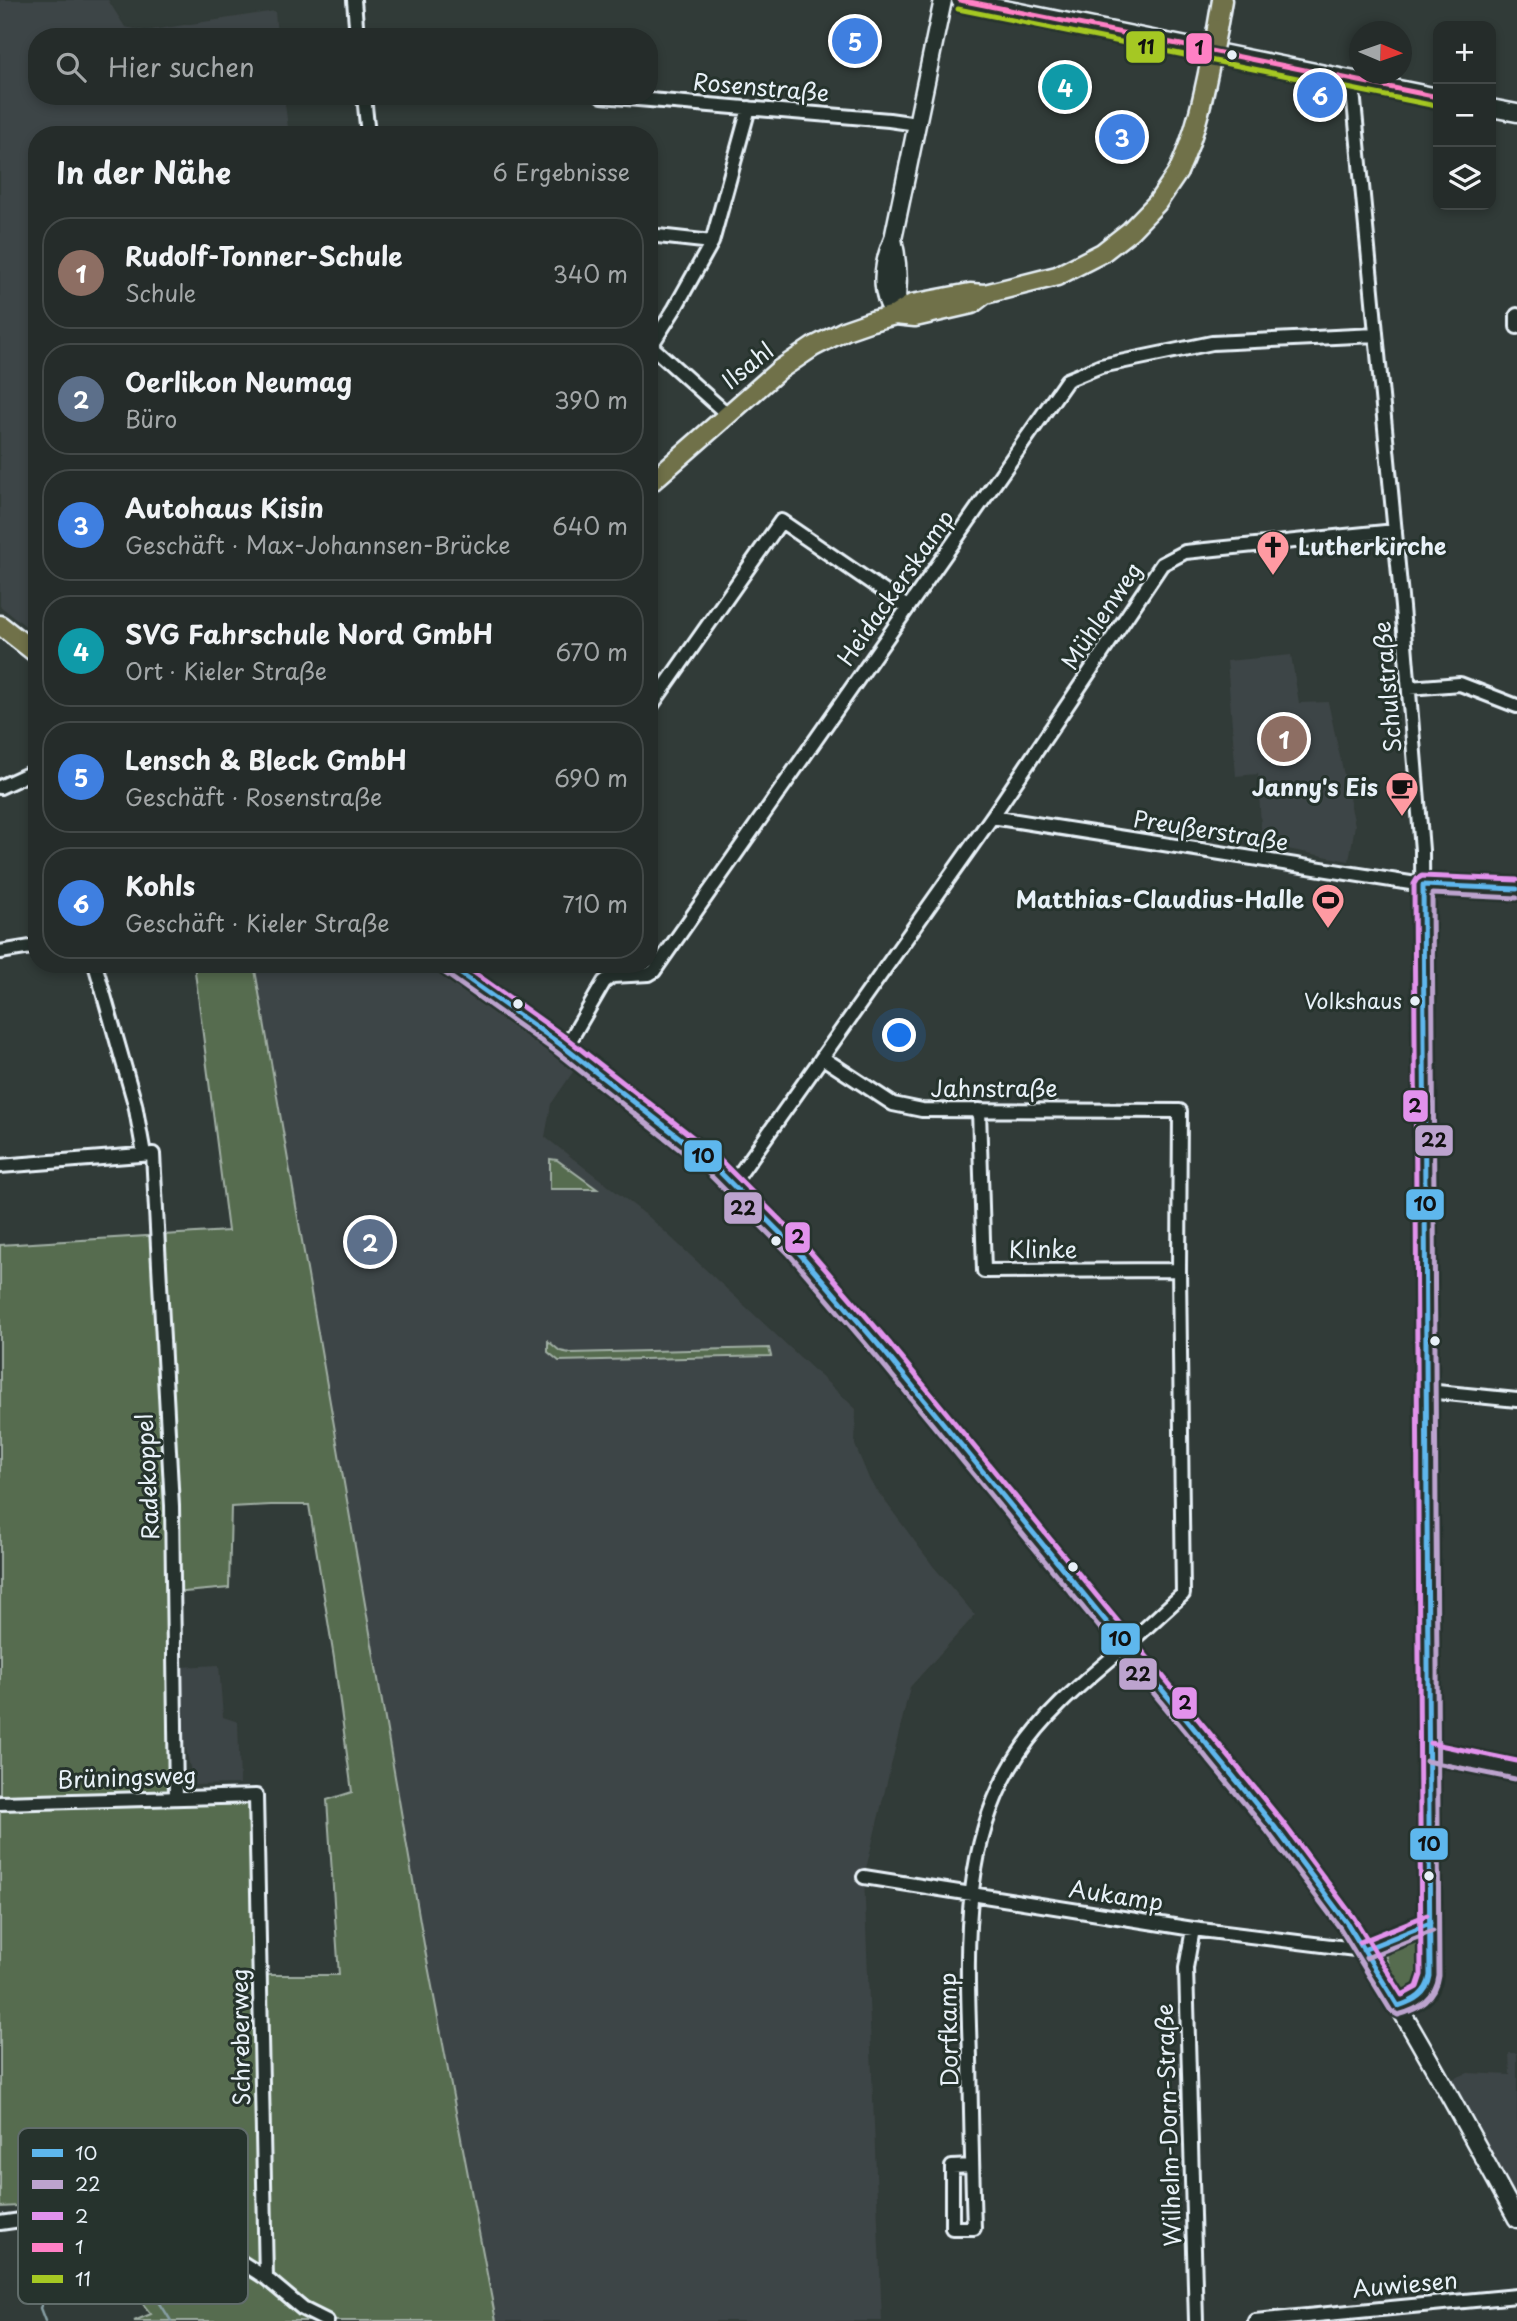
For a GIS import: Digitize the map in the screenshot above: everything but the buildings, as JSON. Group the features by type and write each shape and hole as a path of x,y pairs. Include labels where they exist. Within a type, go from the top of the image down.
{"main road":[{"path":"943,0 893,239 885,256 886,303 895,315 915,317 972,304 985,294"},
{"path":"960,0 1349,79"},
{"path":"895,315 912,304 970,293 985,294 1057,276 1102,253 1130,231 1157,204 1178,172 1189,147 1203,99 1222,0"},
{"path":"1372,84 1433,96"},
{"path":"1496,109 1517,113"},
{"path":"893,239 897,255 898,283 895,315"},
{"path":"898,283 930,300"},
{"name":"Ilsahl","path":"658,476 779,370 813,347 846,330 895,315"},
{"path":"0,625 28,646"},
{"path":"472,973 708,1160 794,1247 883,1350 1301,1861 1347,1923 1433,2067 1517,2220"}],"street":[{"path":"354,0 356,28"},
{"name":"Schulstraße","path":"1352,84 1409,688 1423,885 1429,1984 1423,1994 1398,2006"},
{"name":"Rosenstraße","path":"658,101 917,124"},
{"path":"365,105 367,126"},
{"path":"658,336 712,242 749,108"},
{"path":"658,236 712,242"},
{"path":"1517,315 1517,327"},
{"name":"Heidackerskamp","path":"658,965 1067,380 1101,366 1212,343 1376,335"},
{"path":"658,354 727,414"},
{"path":"658,696 781,521 907,607"},
{"name":"Mühlenweg","path":"732,1185 992,817 1162,564 1185,552 1395,531"},
{"path":"1409,688 1460,684 1517,705"},
{"path":"0,787 28,774"},
{"name":"Preußerstraße","path":"992,817 1423,885 1517,889"},
{"path":"0,952 28,947"},
{"name":"Radekoppel","path":"98,973 148,1154 172,1506 176,1798"},
{"name":"Heidackerskamp","path":"565,1049 604,982 612,976 651,973"},
{"name":"Jahnstraße","path":"822,1058 893,1104 922,1110 1180,1111"},
{"name":"Klinke","path":"979,1110 984,1271 1180,1270"},
{"name":"Dorfkamp","path":"972,2166 952,2167 952,2228 974,2228 968,1978 971,1894 980,1837 1004,1778 1046,1717 1183,1594 1180,1111"},
{"path":"0,1166 148,1154"},
{"path":"1427,1391 1517,1400"},
{"path":"1428,1752 1517,1770"},
{"name":"Brüningsweg","path":"0,1803 256,1796"},
{"name":"Schreberweg","path":"256,1796 267,2278"},
{"name":"Aukamp","path":"864,1877 1193,1929 1363,1950"},
{"path":"1363,1950 1430,1923"},
{"name":"Wilhelm-Dorn-Straße","path":"1193,1929 1186,1968 1196,2321"},
{"path":"0,2223 18,2220"},
{"path":"248,2266 267,2278 303,2309 327,2321"},
{"name":"Auwiesen","path":"1255,2321 1517,2296"}],"shaded area":[{"path":"0,0 108,0 125,27 130,28 28,28 28,105 285,105 288,126 28,126 28,628 0,606"},
{"path":"275,11 276,28 164,28"},
{"path":"1291,655 1299,703 1328,702 1355,825 1349,861 1262,844 1258,774 1236,776 1227,661"},
{"path":"256,973 442,973 575,1069 551,1104 545,1137 650,1218 856,1409 855,1445 870,1481 933,1566 975,1615 910,1687 864,1877 882,2321 496,2321 425,1950"},
{"path":"219,1665 223,1717 238,1722 240,1784 194,1785 182,1732 180,1667"},
{"path":"1509,2053 1517,2053 1517,2203 1449,2080 1468,2073 1510,2075"}],"green space":[{"path":"195,973 256,973 425,1950 496,2321 134,2321 151,2314 143,2304 248,2304 248,2128 18,2128 18,2206 0,2207 0,1245 228,1231","holes":["309,1505 352,1792 327,1800 339,1975 261,1975 256,1796 176,1798 173,1593 229,1588 231,1507"]},
{"path":"550,1159 557,1160 597,1189 550,1189"},
{"path":"548,1341 560,1351 570,1353 769,1348 771,1356 559,1361 548,1352"},
{"path":"1418,1939 1422,1942 1422,1986 1414,1994 1406,1994 1393,1975 1385,1954"}],"waterway":[{"path":"42,2304 40,2308 45,2321"},
{"path":"160,2304 171,2321"}],"transit line":[{"name":"1","path":"960,0 1433,96"},
{"name":"11","path":"958,9 1433,105"},
{"name":"2","path":"475,973 565,1037 713,1153 801,1241 890,1344 1281,1820 1354,1918 1402,1995 1417,1987 1421,1975 1414,884 1422,876 1517,880"},
{"name":"10","path":"1423,885 1517,889"},
{"name":"10","path":"460,973 560,1044 708,1160 794,1247 883,1350 1274,1826 1347,1923 1398,2006 1419,1996 1426,1988 1430,1976 1423,885"},
{"name":"22","path":"445,973 555,1051 702,1167 788,1253 1267,1831 1340,1928 1391,2011 1398,2015 1426,2002 1431,1997 1439,1976 1432,894 1517,898"},
{"name":"2","path":"1430,1743 1517,1761"},
{"name":"22","path":"1426,1761 1515,1779"},
{"name":"2","path":"1360,1942 1427,1915"},
{"name":"10","path":"1363,1950 1430,1923"},
{"name":"22","path":"1366,1958 1433,1931"}],"place":[{"name":"Lensch & Bleck GmbH","path":"855,41"},
{"name":"SVG Fahrschule Nord GmbH","path":"1065,87"},
{"name":"Kohls","path":"1320,95"},
{"name":"Autohaus Kisin","path":"1122,137"},
{"name":"Lutherkirche","path":"1273,577"},
{"name":"Rudolf-Tonner-Schule","path":"1284,739"},
{"name":"Janny's Eis","path":"1402,818"},
{"name":"Matthias-Claudius-Halle","path":"1328,930"},
{"name":"Volkshaus","path":"1415,1001"},
{"name":"Oerlikon Neumag","path":"370,1242"}]}
